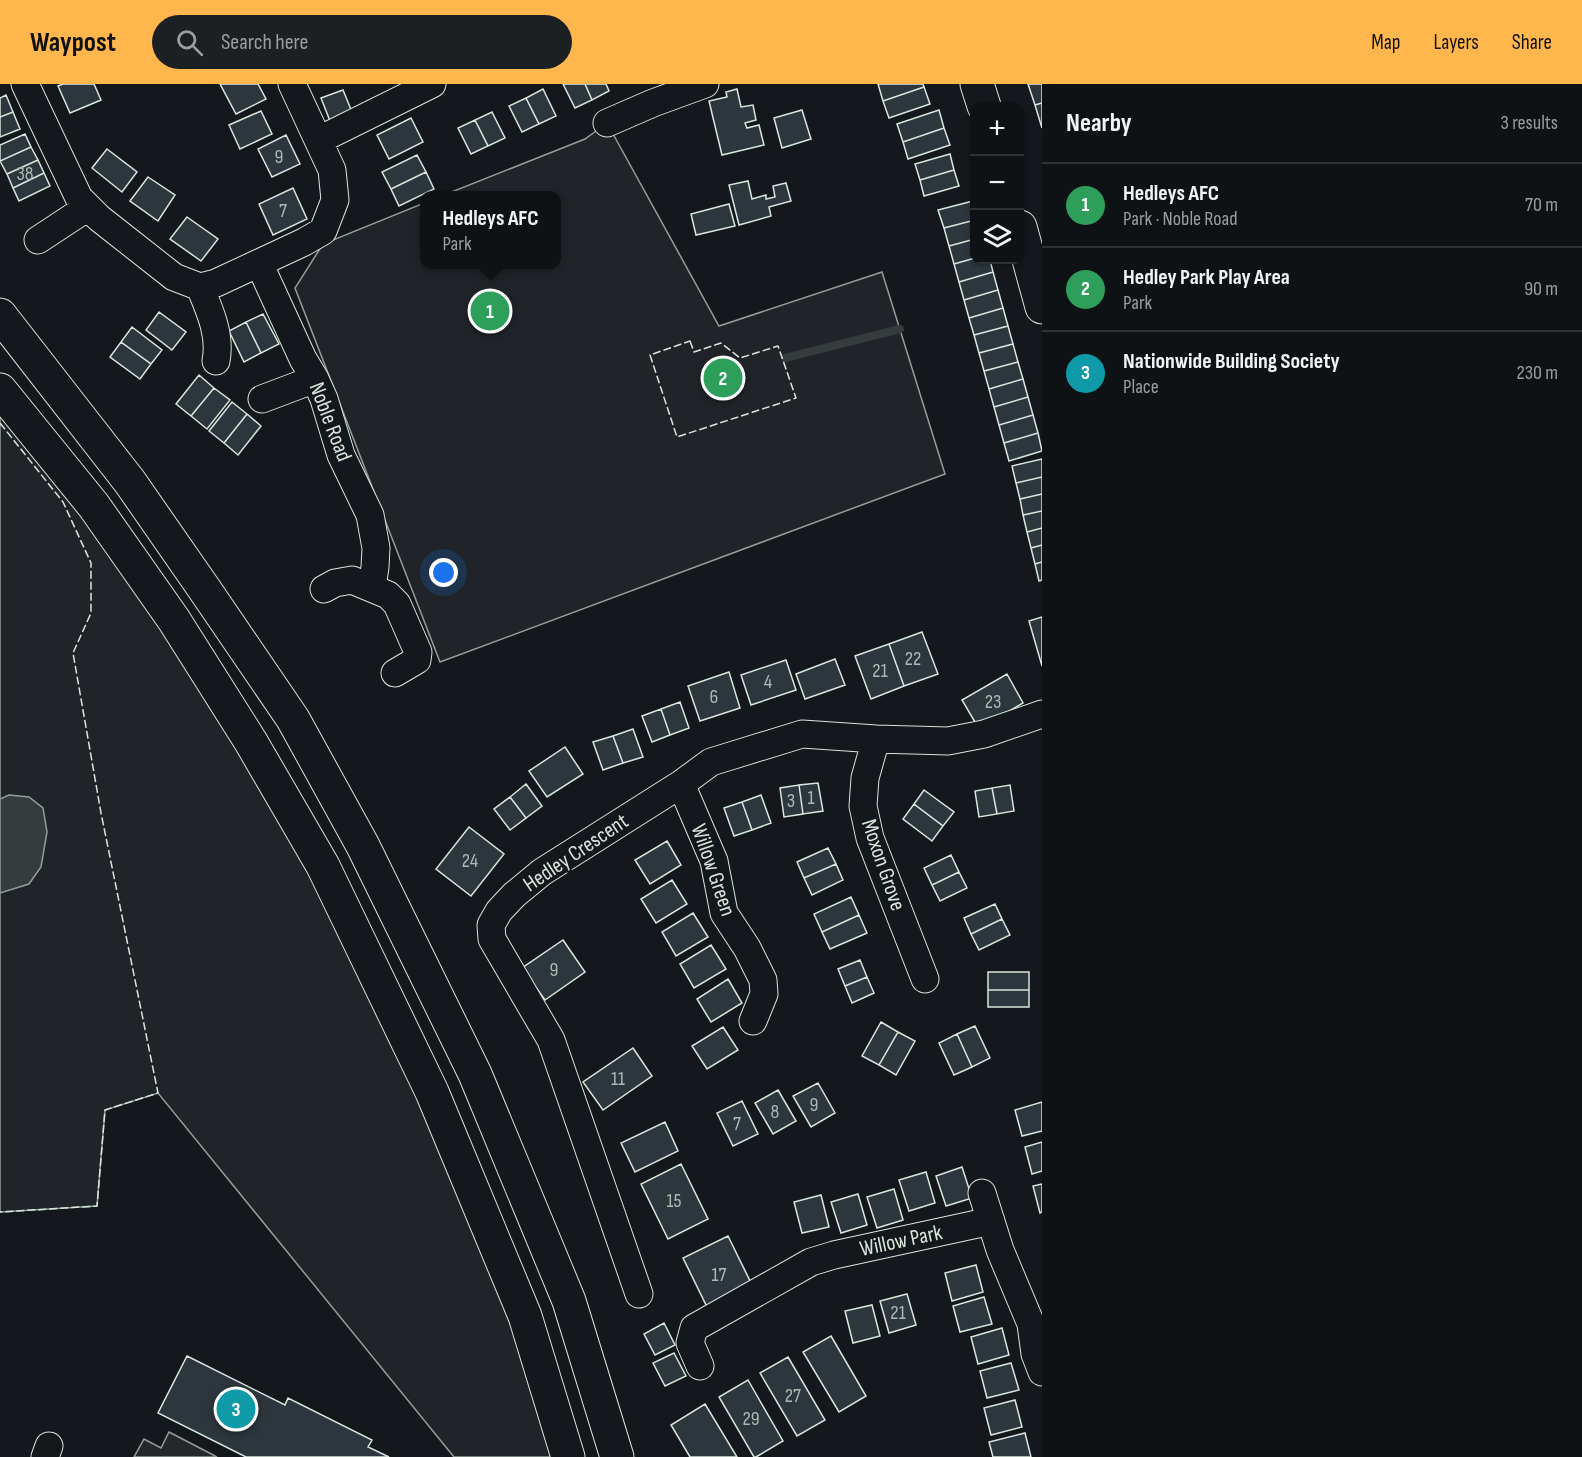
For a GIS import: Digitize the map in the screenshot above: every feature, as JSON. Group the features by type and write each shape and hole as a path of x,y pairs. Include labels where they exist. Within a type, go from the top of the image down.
{"main road":[{"path":"977,84 983,102"},
{"path":"1024,236 1037,266 1042,307"},
{"path":"0,315 130,482 205,590 293,719 363,846 475,1074 569,1301 617,1457"},
{"path":"0,390 94,506 174,621 251,742 323,866 432,1092 512,1284 525,1316 568,1457"}],"street":[{"path":"25,84 79,198 99,218 174,277 200,287 216,283 323,231 335,200 332,170 292,84"},
{"path":"319,140 432,84"},
{"path":"607,123 705,84"},
{"path":"38,240 88,207"},
{"name":"Noble Road","path":"259,263 324,399 341,455 370,515 376,548 372,587"},
{"path":"200,287 211,312 219,346 216,361"},
{"path":"262,399 315,379"},
{"path":"324,589 335,583 352,580 388,595 397,604 418,652 417,660 395,673"},
{"path":"876,739 948,741 984,734 1042,714"},
{"name":"Hedley Crescent","path":"639,1294 551,1040 492,939 491,925 499,911 514,895 542,872 681,784 711,762 802,734 876,739"},
{"name":"Moxon Grove","path":"876,739 865,778 863,806 870,838 925,979"},
{"name":"Willow Green","path":"681,784 714,861 724,913 747,948 764,980 764,994 753,1021"},
{"path":"982,1193 1000,1250 1031,1324 1035,1354 1042,1372"},
{"name":"Willow Park","path":"700,1366 690,1343 694,1328 811,1262 991,1221"}],"shaded area":[{"path":"607,123 719,326 882,272 945,474 440,662 295,288 323,244 420,205 420,269 561,269 561,191 454,191 585,139"},
{"path":"0,390 323,866 568,1457 454,1457 158,1093 105,1110 97,1206 0,1212"},
{"path":"9,795 29,797 43,808 47,832 41,867 29,884 0,893 0,799"},
{"path":"169,1432 217,1457 134,1457 144,1439 161,1448"}],"building":[{"path":"94,84 101,100 70,113 58,86"},
{"path":"220,84 258,84 266,99 236,114"},
{"path":"563,84 585,84 592,100 575,108"},
{"path":"585,84 606,84 609,91 592,100"},
{"path":"878,84 923,84 924,87 883,101"},
{"path":"1028,84 1042,84 1042,103 1035,105"},
{"path":"924,87 930,104 889,118 883,101"},
{"path":"543,89 556,116 539,124 526,98"},
{"path":"737,89 741,107 753,105 756,120 745,123 747,128 759,125 764,145 722,155 709,101 727,97 726,92"},
{"path":"343,90 352,112 330,121 321,98"},
{"path":"6,95 13,112 0,117 0,98"},
{"path":"526,98 539,124 522,132 509,106"},
{"path":"1042,103 1042,128 1035,105"},
{"path":"802,110 811,139 782,148 774,118"},
{"path":"939,110 944,128 903,142 897,124"},
{"path":"261,111 272,134 240,149 229,125"},
{"path":"13,112 20,129 0,137 0,117"},
{"path":"492,112 505,138 488,146 475,120"},
{"path":"411,118 423,142 389,159 377,135"},
{"path":"475,120 488,146 471,154 458,128"},
{"path":"944,128 950,145 908,159 903,142"},
{"path":"25,134 31,147 0,161 0,145"},
{"path":"286,135 300,164 272,177 258,149"},
{"path":"31,147 38,160 7,174 0,161"},
{"path":"107,149 137,172 122,192 92,168"},
{"path":"950,154 954,170 920,180 915,164"},
{"path":"417,155 426,172 391,189 382,172"},
{"path":"38,160 44,173 13,188 7,174"},
{"path":"954,170 959,186 924,196 920,180"},
{"path":"426,172 434,189 420,191 420,196 399,206 391,189"},
{"path":"44,173 50,186 19,201 13,188"},
{"path":"148,177 175,195 158,221 130,201"},
{"path":"748,181 752,199 766,195 766,199 775,197 773,186 786,183 791,201 769,207 771,216 739,225 729,185"},
{"path":"293,188 307,219 273,235 259,204"},
{"path":"970,202 970,221 944,228 938,210"},
{"path":"729,204 735,226 696,235 691,214"},
{"path":"187,217 218,239 201,261 170,239"},
{"path":"970,221 970,240 949,246 944,228"},
{"path":"970,240 970,259 954,264 949,246"},
{"path":"970,259 970,264 991,264 993,272 959,282 954,264"},
{"path":"993,272 998,290 964,300 959,282"},
{"path":"998,290 1003,308 969,318 964,300"},
{"path":"1003,308 1008,326 974,335 969,318"},
{"path":"159,312 186,332 172,350 146,330"},
{"path":"263,314 279,344 261,353 246,322"},
{"path":"246,322 261,353 244,362 229,331"},
{"path":"1008,326 1013,344 979,353 974,335"},
{"path":"132,327 162,350 151,364 121,342"},
{"path":"121,342 151,364 140,379 110,357"},
{"path":"1013,344 1018,362 984,371 979,353"},
{"path":"1018,362 1023,379 989,389 984,371"},
{"path":"199,375 214,388 191,416 176,404"},
{"path":"1023,379 1028,397 994,407 989,389"},
{"path":"214,388 230,400 207,429 191,416"},
{"path":"1028,397 1033,415 999,425 994,407"},
{"path":"232,402 247,414 224,443 209,431"},
{"path":"247,414 261,426 238,455 224,443"},
{"path":"1033,415 1038,433 1004,443 999,425"},
{"path":"1038,433 1042,451 1009,461 1004,443"},
{"path":"1042,459 1042,477 1016,483 1012,466"},
{"path":"1042,477 1042,494 1020,499 1016,483"},
{"path":"1042,494 1042,511 1023,515 1020,499"},
{"path":"1042,511 1042,528 1027,532 1023,515"},
{"path":"1042,528 1042,545 1031,548 1027,532"},
{"path":"1042,545 1042,562 1035,564 1031,548"},
{"path":"1042,562 1042,580 1039,581 1035,564"},
{"path":"1042,617 1042,666 1029,621"},
{"path":"922,632 938,674 904,686 889,644"},
{"path":"889,644 904,686 871,699 855,656"},
{"path":"835,659 845,685 805,699 796,674"},
{"path":"786,660 796,690 751,705 741,675"},
{"path":"729,672 740,708 700,721 688,686"},
{"path":"1007,674 1023,703 979,729 962,700"},
{"path":"680,702 689,728 670,735 661,709"},
{"path":"661,709 670,735 652,742 642,716"},
{"path":"633,729 643,757 623,763 613,736"},
{"path":"613,736 623,763 603,770 593,742"},
{"path":"565,747 583,774 547,797 529,771"},
{"path":"818,783 823,811 803,814 799,785"},
{"path":"526,784 542,806 526,818 510,797"},
{"path":"799,785 803,814 784,817 780,788"},
{"path":"1010,785 1014,811 997,814 992,788"},
{"path":"992,788 997,814 979,817 975,791"},
{"path":"924,790 954,812 943,826 914,804"},
{"path":"761,795 771,823 752,830 742,802"},
{"path":"510,797 526,818 510,830 494,809"},
{"path":"742,802 752,830 734,836 724,808"},
{"path":"914,804 943,826 932,841 903,819"},
{"path":"469,827 504,854 471,896 436,869"},
{"path":"667,841 681,865 650,884 635,860"},
{"path":"828,848 836,864 804,878 797,862"},
{"path":"951,855 959,872 932,885 924,868"},
{"path":"836,864 843,880 812,895 804,878"},
{"path":"959,872 967,888 940,901 932,885"},
{"path":"672,880 687,904 656,923 641,899"},
{"path":"851,897 859,915 822,932 814,914"},
{"path":"995,904 1002,919 971,934 964,918"},
{"path":"693,913 708,937 676,956 662,932"},
{"path":"859,915 867,933 830,949 822,932"},
{"path":"1002,919 1010,935 979,950 971,934"},
{"path":"563,940 585,972 545,1000 522,968"},
{"path":"711,945 726,969 694,988 680,964"},
{"path":"860,960 867,977 845,986 838,969"},
{"path":"988,972 1029,972 1029,990 988,990"},
{"path":"867,977 874,993 852,1003 845,986"},
{"path":"728,979 742,1003 711,1022 697,999"},
{"path":"988,990 1029,990 1029,1007 988,1007"},
{"path":"881,1022 898,1032 879,1065 862,1056"},
{"path":"975,1026 990,1058 972,1067 957,1034"},
{"path":"723,1027 738,1050 707,1069 692,1046"},
{"path":"898,1032 915,1041 896,1075 879,1065"},
{"path":"957,1034 972,1067 954,1075 939,1043"},
{"path":"633,1048 652,1076 603,1110 583,1082"},
{"path":"818,1083 835,1113 811,1127 793,1096"},
{"path":"778,1090 796,1121 773,1134 755,1103"},
{"path":"742,1101 758,1134 733,1146 717,1113"},
{"path":"1042,1102 1042,1131 1022,1136 1015,1110"},
{"path":"665,1122 678,1151 635,1172 621,1143"},
{"path":"1042,1142 1042,1171 1032,1174 1025,1147"},
{"path":"681,1164 708,1219 668,1239 641,1184"},
{"path":"962,1167 972,1198 946,1206 936,1176"},
{"path":"926,1172 935,1203 909,1211 899,1180"},
{"path":"1042,1184 1042,1212 1040,1213 1033,1186"},
{"path":"894,1189 903,1220 877,1228 867,1197"},
{"path":"858,1194 867,1225 841,1233 831,1202"},
{"path":"821,1195 829,1227 802,1233 794,1202"},
{"path":"728,1236 755,1291 710,1313 683,1258"},
{"path":"976,1265 983,1292 952,1301 945,1273"},
{"path":"907,1294 916,1325 889,1333 880,1301"},
{"path":"984,1297 992,1324 960,1332 953,1306"},
{"path":"872,1305 880,1336 853,1343 845,1311"},
{"path":"664,1323 675,1345 655,1355 644,1334"},
{"path":"1002,1328 1009,1355 978,1364 971,1337"},
{"path":"831,1336 866,1396 839,1412 803,1352"},
{"path":"674,1353 686,1376 665,1386 653,1363"},
{"path":"187,1356 285,1405 288,1398 372,1440 368,1447 389,1457 246,1457 158,1413"},
{"path":"788,1357 825,1420 797,1436 760,1373"},
{"path":"1011,1363 1019,1390 987,1398 980,1371"},
{"path":"748,1380 783,1441 756,1457 719,1397"},
{"path":"1015,1400 1022,1427 991,1435 984,1408"},
{"path":"705,1404 737,1457 690,1457 671,1425"},
{"path":"1025,1433 1031,1457 993,1457 989,1442"}],"waterway":[{"path":"785,358 900,329"}],"fence":[{"path":"690,341 694,352 721,343 740,358 778,346 796,398 677,437 650,355 690,341"},
{"path":"0,423 63,502 91,563 91,613 73,653 101,813 158,1093 105,1110 97,1206 0,1212"}],"place":[{"name":"Hedleys AFC","path":"490,311"},
{"name":"Hedley Park Play Area","path":"723,378"},
{"name":"Nationwide Building Society","path":"236,1409"}]}
